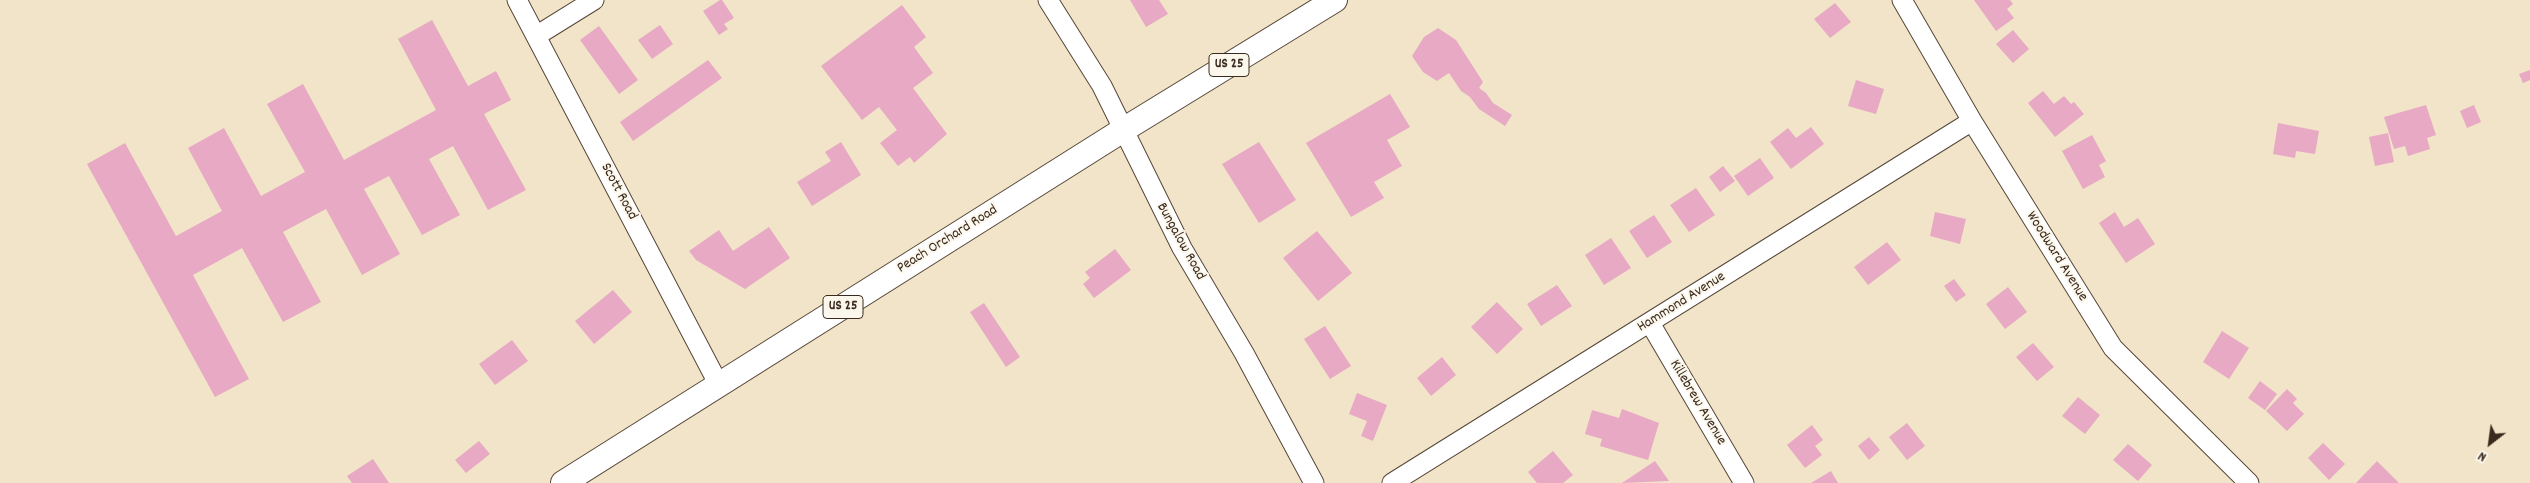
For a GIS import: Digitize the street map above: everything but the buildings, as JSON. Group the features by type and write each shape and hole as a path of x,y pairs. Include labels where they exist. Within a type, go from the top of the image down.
{"main road":[{"name":"Peach Orchard Road","path":"564,483 1123,130 1335,0"}],"street":[{"name":"Scott Road","path":"517,0 719,385"},
{"path":"536,36 594,0"},
{"name":"Bungalow Road","path":"1048,0 1102,86 1182,248 1244,353 1314,483"},
{"name":"Woodward Avenue","path":"1902,0 1972,121 2113,348 2249,483"},
{"name":"Hammond Avenue","path":"1392,483 1972,121"},
{"name":"Killebrew Avenue","path":"1650,323 1744,483"}]}
